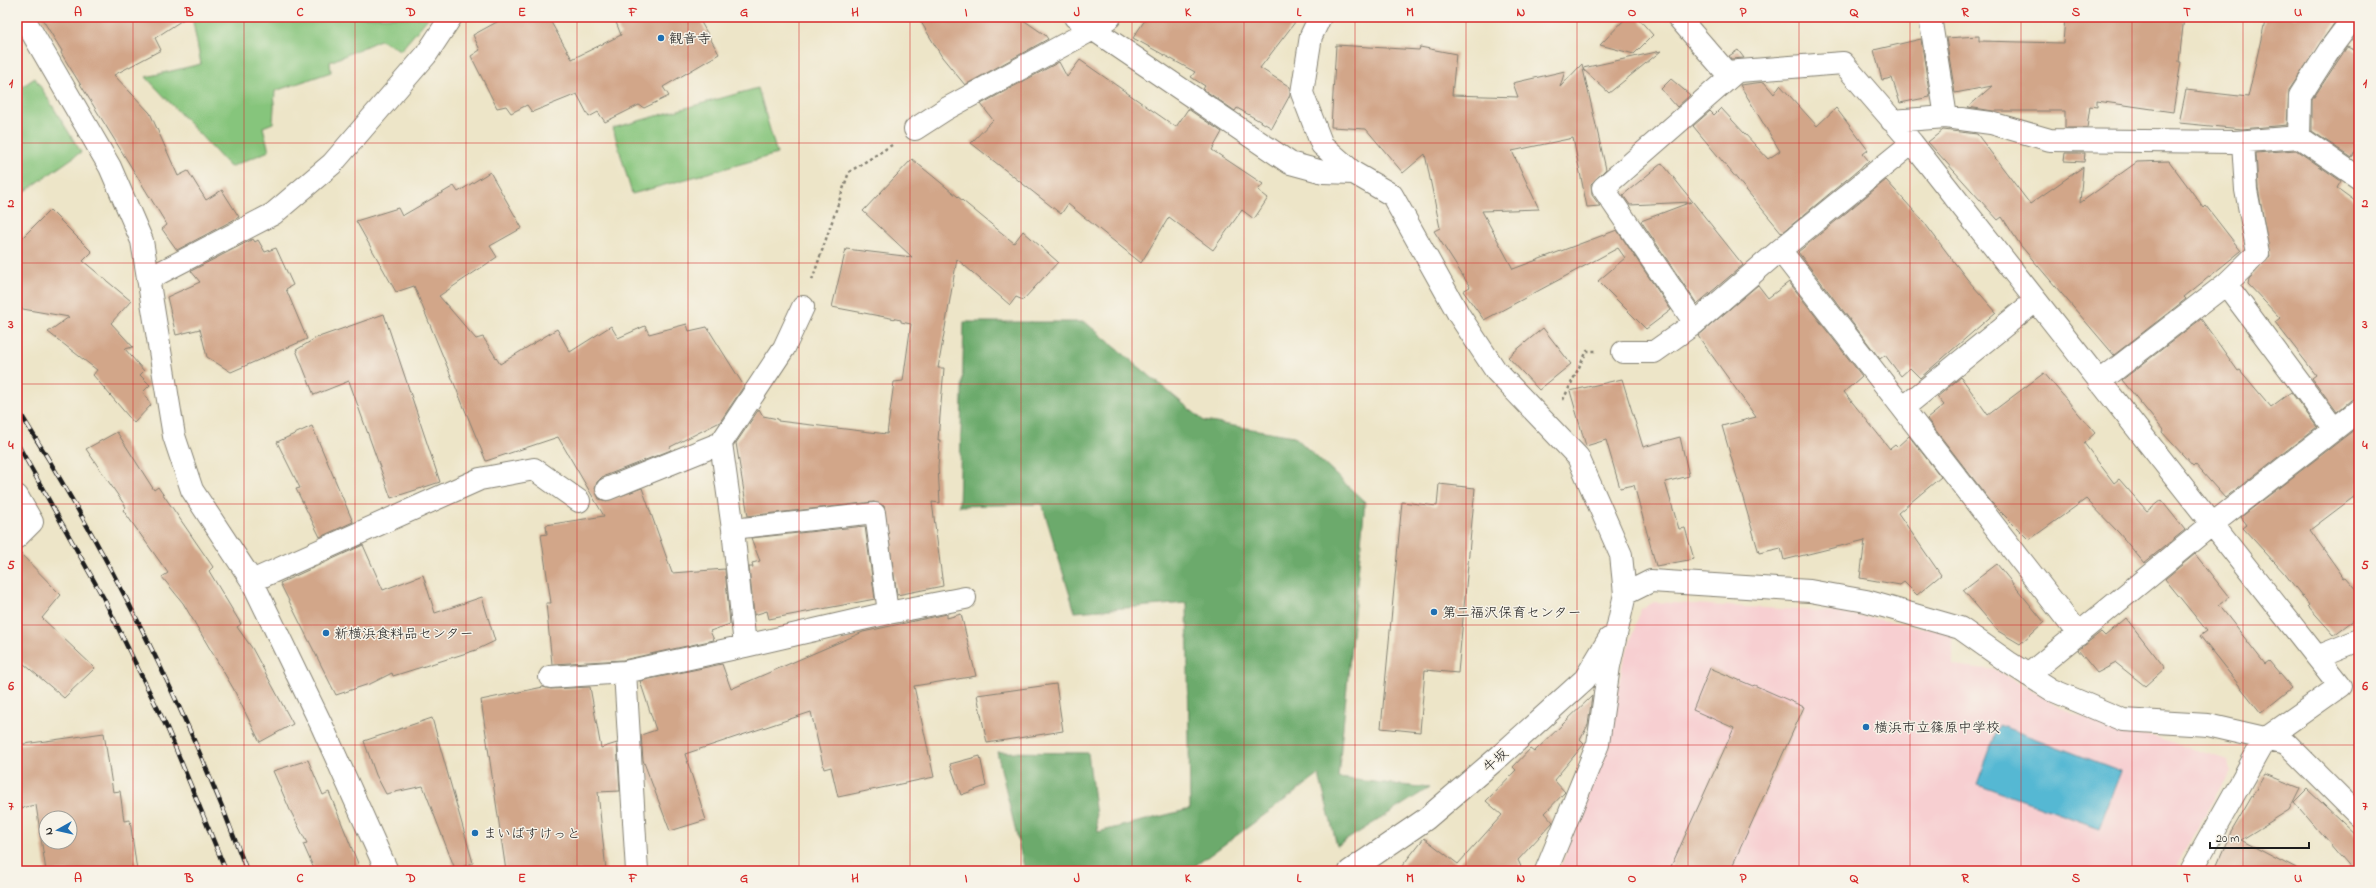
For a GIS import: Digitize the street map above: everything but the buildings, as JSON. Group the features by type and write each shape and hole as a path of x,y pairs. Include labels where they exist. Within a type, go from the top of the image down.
{"street":[{"path":"23,17 110,167 142,241 174,436 192,490 252,581 322,726 387,871"},
{"path":"148,279 273,214 332,164 426,55 451,17"},
{"path":"1075,17 1102,23 1201,104 1290,163 1323,172 1354,173"},
{"path":"1320,17 1311,36 1302,93 1322,145 1354,173 1392,195 1459,315 1496,371 1578,457 1621,555 1625,594 1617,626 1598,744 1546,871"},
{"path":"1678,17 1726,72 1843,63 1912,143 2098,382 2340,686 2265,739 2191,871"},
{"path":"1930,17 1946,116"},
{"path":"2299,137 2300,96 2354,17"},
{"path":"915,130 946,109 1102,23"},
{"path":"1695,323 1603,188 1737,71"},
{"path":"1892,121 1946,116 1991,123 2050,140 2243,142 2299,137 2359,178"},
{"path":"2098,382 2226,284 2258,253 2246,190 2243,142"},
{"path":"1623,352 1654,352 1695,323 1780,250 1912,143"},
{"path":"1780,250 2079,635"},
{"path":"2226,284 2334,429"},
{"path":"1903,408 2035,300"},
{"path":"607,489 721,443 784,348 803,307"},
{"path":"2028,675 2079,635 2211,525 2359,410"},
{"path":"721,443 733,530 745,646"},
{"path":"252,581 480,479 534,469 579,501"},
{"path":"17,496 32,522 17,537"},
{"path":"1625,594 1651,581 1810,591 1866,601 1960,628 2052,690 2123,720 2208,725 2286,743 2359,816"},
{"path":"550,677 625,672 888,613 965,598"},
{"name":"牛坂","path":"1350,871 1426,819 1585,679 1617,626"},
{"path":"2317,656 2359,640"},
{"path":"625,672 637,871"}],"lane":[{"path":"733,530 875,513 888,613"}],"path":[{"path":"803,307 849,172 915,130"},
{"path":"1550,427 1587,351 1623,352"}],"shaded area":[{"name":"横浜市立篠原中学校","path":"1654,602 1838,612 1953,633 1953,665 1996,670 2071,713 2229,760 2231,771 2173,871 1559,871 1608,742 1623,662 1641,609"}],"green space":[{"path":"192,17 429,17 401,50 380,40 330,62 331,72 275,91 273,123 263,127 269,151 230,167 146,77 201,64"},
{"path":"35,78 81,152 17,197 17,90"},
{"path":"758,88 777,154 632,194 613,128"},
{"path":"964,322 1085,322 1204,421 1294,436 1365,502 1338,778 1429,788 1337,846 1319,775 1188,871 1025,871 997,752 1088,753 1098,832 1190,809 1187,603 1075,612 1042,504 959,506"}],"water":[{"path":"1999,725 2121,771 2099,828 1977,784"}],"railway":[{"path":"17,408 83,519 144,634 199,751 247,871"},
{"path":"17,443 103,597 168,730 226,871"}],"place":[{"name":"観音寺","path":"661,38"},
{"name":"第二福沢保育センター","path":"1434,612"},
{"name":"新横浜食料品センター","path":"326,633"},
{"name":"横浜市立篠原中学校","path":"1866,727"},
{"name":"まいばすけっと","path":"475,833"}]}
